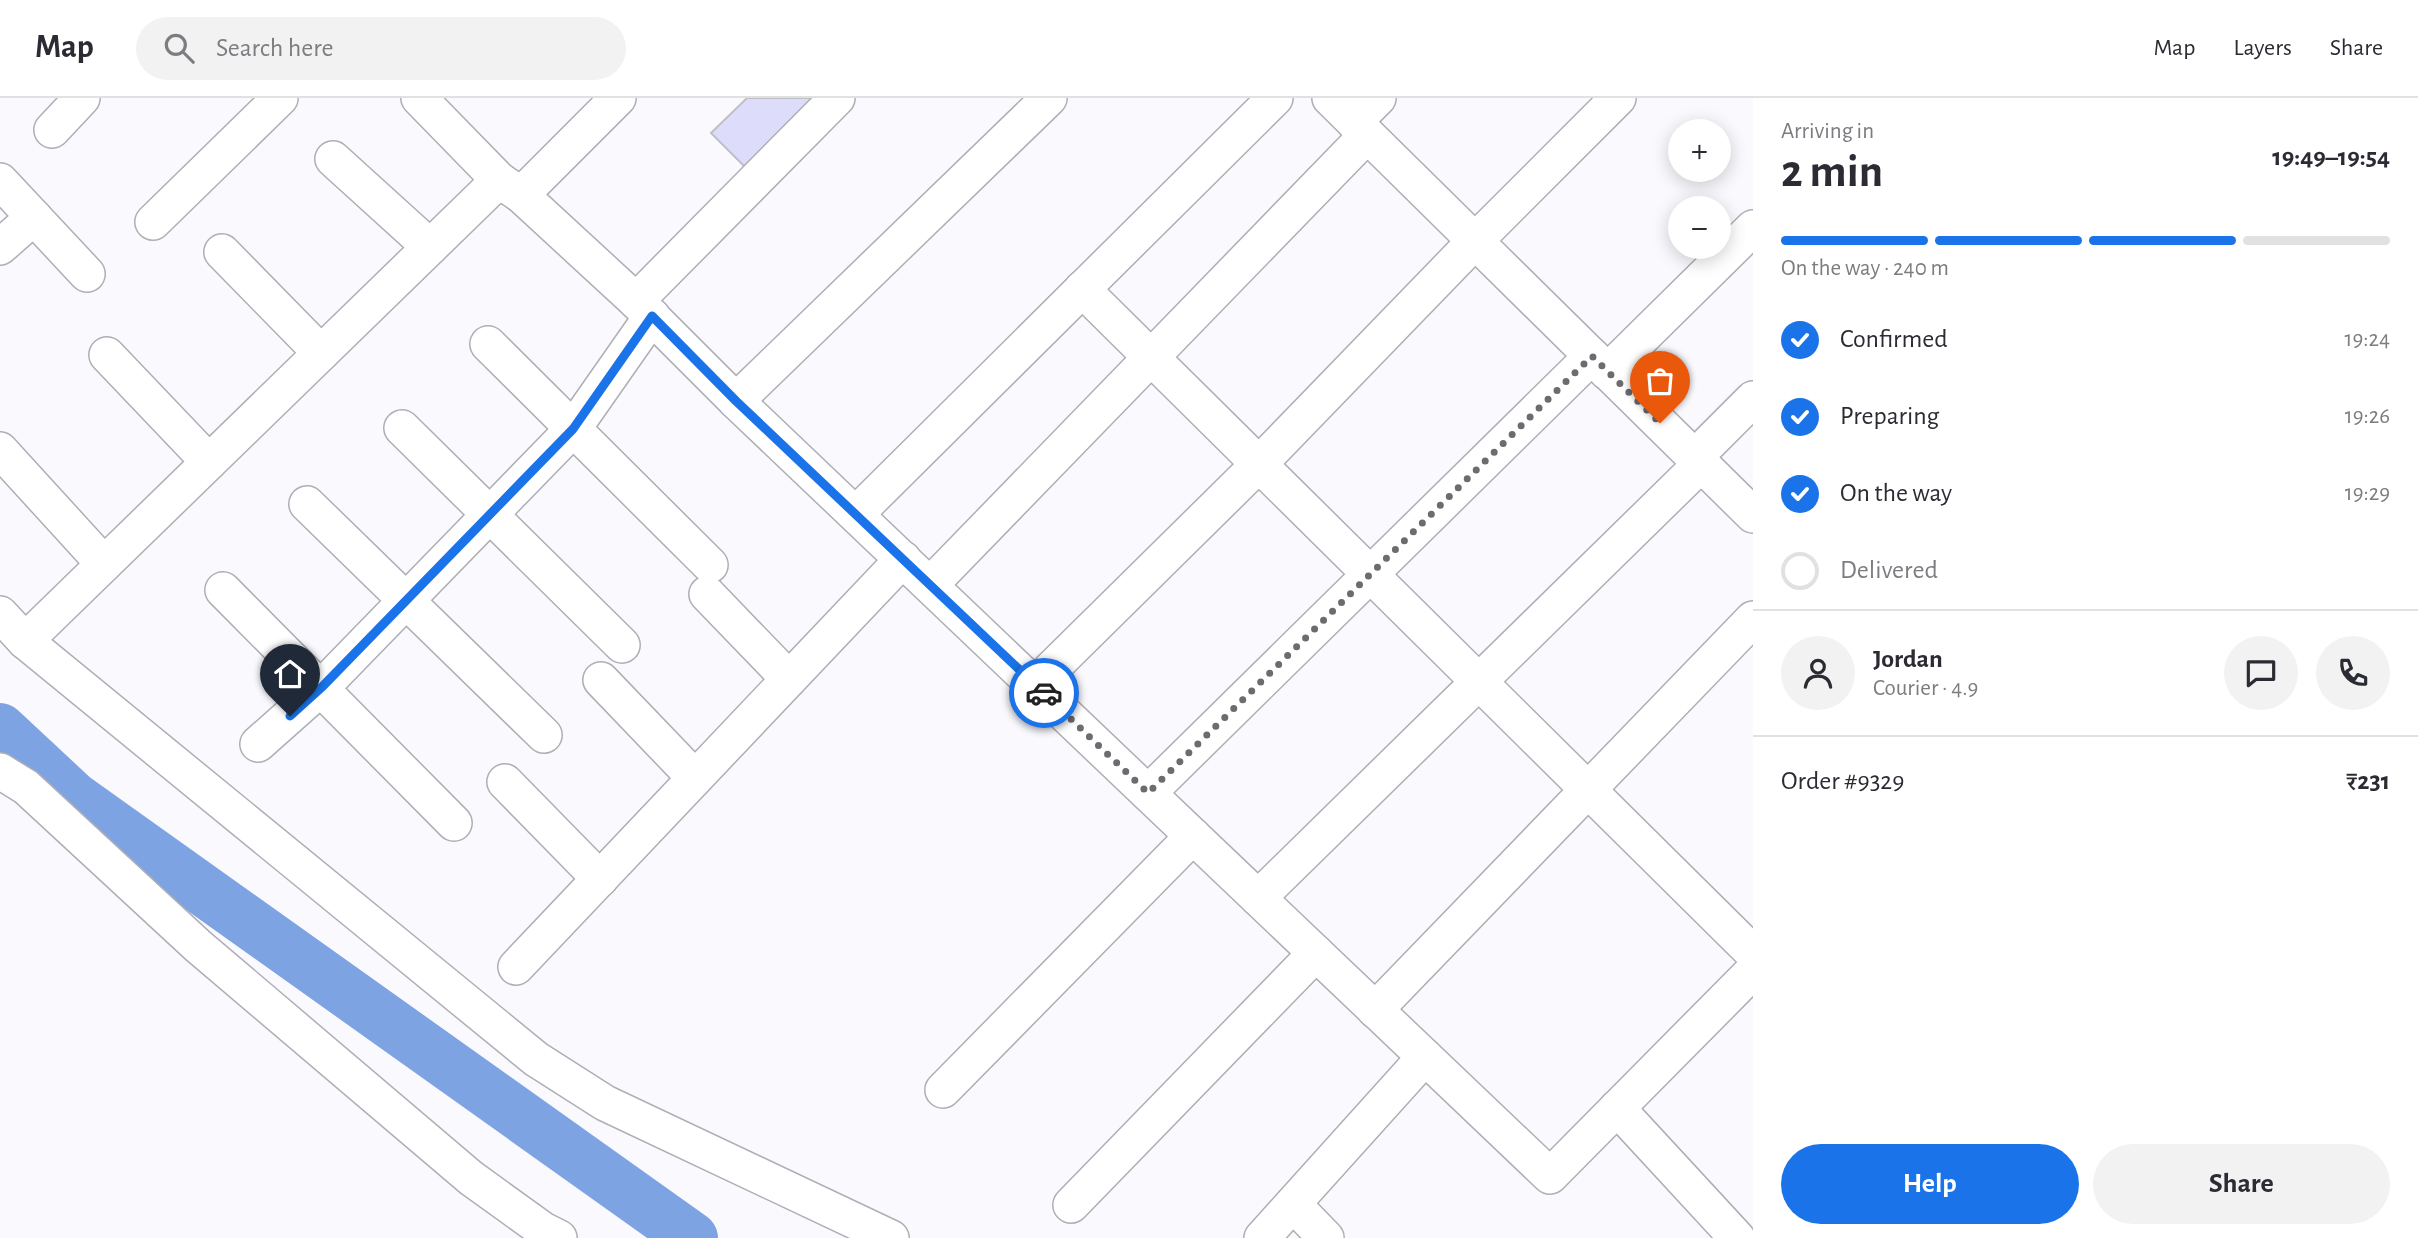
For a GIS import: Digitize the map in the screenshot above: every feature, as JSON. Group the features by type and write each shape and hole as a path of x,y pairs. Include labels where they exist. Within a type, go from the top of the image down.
{"street":[{"path":"52,130 82,98"},
{"path":"153,222 280,98"},
{"path":"419,98 510,187 644,309 736,401 1550,1176 1617,1108 1746,995"},
{"path":"25,641 430,247 510,187 618,98"},
{"path":"258,744 321,688 573,429 644,309 837,98"},
{"path":"736,401 1049,98"},
{"path":"856,514 1275,98"},
{"path":"1330,98 1367,118 1475,241 1753,516"},
{"path":"1035,685 1259,464 1618,98"},
{"path":"930,585 1152,359 1367,118"},
{"path":"333,159 430,247"},
{"path":"0,181 87,274"},
{"path":"0,247 34,217"},
{"path":"1148,793 1371,575 1600,364 1752,232"},
{"path":"222,252 321,353"},
{"path":"1082,289 1753,953"},
{"path":"488,344 573,429 709,579 789,679"},
{"path":"107,355 209,462"},
{"path":"1258,898 1480,683 1698,460 1753,399"},
{"path":"402,428 622,645"},
{"path":"0,450 104,564"},
{"path":"307,504 544,735"},
{"path":"516,967 903,559"},
{"path":"223,590 454,823"},
{"path":"0,614 25,641 536,1059 605,1103 891,1238"},
{"path":"1375,1010 1753,619"},
{"path":"601,680 695,778"},
{"path":"0,771 26,787 198,946 471,1178 543,1230 559,1238"},
{"path":"505,782 600,878"},
{"path":"943,1090 1193,836"},
{"path":"1071,1205 1316,953"},
{"path":"1262,1238 1425,1057"},
{"path":"1617,1108 1737,1238"},
{"path":"1293,1204 1326,1238"}],"building":[{"path":"747,98 816,98 746,168 711,133"}],"waterway":[{"path":"0,729 74,798 692,1238"}],"way so far":[{"path":"1044,693 1148,793 1592,356 1660,423"}],"route":[{"path":"290,716 321,688 573,429 652,316 736,401 1044,693"}]}
